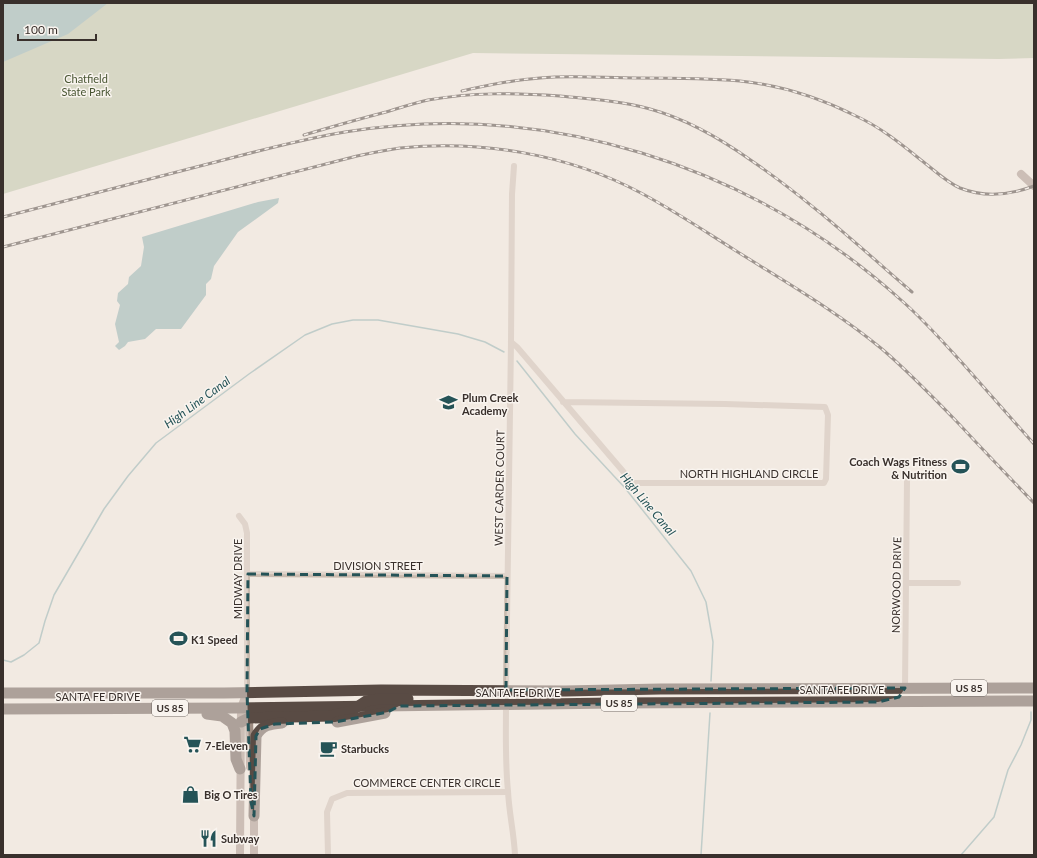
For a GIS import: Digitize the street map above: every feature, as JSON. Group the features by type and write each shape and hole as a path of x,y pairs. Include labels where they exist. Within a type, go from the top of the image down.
{"highway":[{"path":"878,702 899,697 905,688"},
{"name":"SANTA FE DRIVE","path":"3,693 1034,688"},
{"name":"SANTA FE DRIVE","path":"3,709 99,709 330,716 340,715 366,701 379,699 548,697 610,693 622,689"},
{"path":"3,703 75,700 103,693"},
{"name":"SANTA FE DRIVE","path":"357,707 660,703 1034,701"},
{"path":"254,816 256,736 260,729 275,724 334,722 388,712 399,706"},
{"path":"99,709 123,715 215,714 222,716 232,723 235,731 236,759 240,769"}],"street":[{"name":"WEST CARDER COURT","path":"506,690 512,194 514,166"},
{"path":"1021,174 1034,186"},
{"name":"NORTH HIGHLAND CIRCLE","path":"511,342 517,347 563,402 633,482 824,483 826,479 828,415 825,408 725,404 563,402"},
{"name":"NORWOOD DRIVE","path":"905,688 906,481"},
{"name":"MIDWAY DRIVE","path":"239,516 245,524 247,533 247,692"},
{"name":"DIVISION STREET","path":"248,574 507,576"},
{"path":"906,583 958,583"},
{"path":"240,855 240,769 247,692"},
{"name":"COMMERCE CENTER CIRCLE","path":"506,705 508,792 514,842 514,855"},
{"path":"245,714 251,802 254,816 254,855"},
{"name":"COMMERCE CENTER CIRCLE","path":"328,855 327,812 332,799 347,793 508,792"}],"highlighted area":[{"path":"248,574 507,576 506,690 905,688 899,697 878,702 399,706 388,712 335,722 275,724 260,729 256,736 254,816 251,802 247,692"}],"green space":[{"name":"Chatfield State Park","path":"3,3 1034,3 1034,58 999,59 473,53 3,194"}],"water":[{"path":"3,3 108,3 68,34 3,62"},
{"path":"279,198 278,203 238,232 214,266 211,279 206,284 206,295 181,329 156,329 145,339 128,342 119,350 115,346 119,342 115,324 120,305 117,301 118,293 128,284 129,277 141,266 144,247 142,237 258,202"}],"waterway":[{"name":"High Line Canal","path":"3,660 11,662 24,655 39,643 54,595 104,509 128,476 156,443 249,374 305,335 332,324 353,320 378,320 458,334 485,342 504,352"},
{"name":"High Line Canal","path":"517,361 575,434 625,488 691,571 706,602 713,642 711,681"},
{"path":"961,855 994,817 1008,770 1021,745 1031,720 1031,712"},
{"name":"High Line Canal","path":"701,855 710,713"}],"railway":[{"path":"462,91 520,80 564,77 701,79 755,83 800,93 842,109 865,120 890,136 945,179 960,188 979,193 997,194 1016,192 1034,186"},
{"path":"304,135 423,101 478,94 560,96 594,99 639,106 664,113 703,130 752,161 814,208 912,292"},
{"path":"3,217 274,147 345,132 420,124 495,125 569,135 642,153 712,179 779,212 842,253 901,300 918,316 965,366 1034,444"},
{"path":"3,247 357,156 400,148 431,146 493,148 554,160 584,168 641,193 688,220 828,309 882,349 912,377 951,415 1034,503"}],"place":[{"name":"Plum Creek Academy","path":"449,403"},
{"name":"Coach Wags Fitness & Nutrition","path":"960,467"},
{"name":"K1 Speed","path":"178,639"},
{"name":"7-Eleven","path":"192,745"},
{"name":"Starbucks","path":"328,748"},
{"name":"Big O Tires","path":"191,794"},
{"name":"Subway","path":"208,838"}]}
